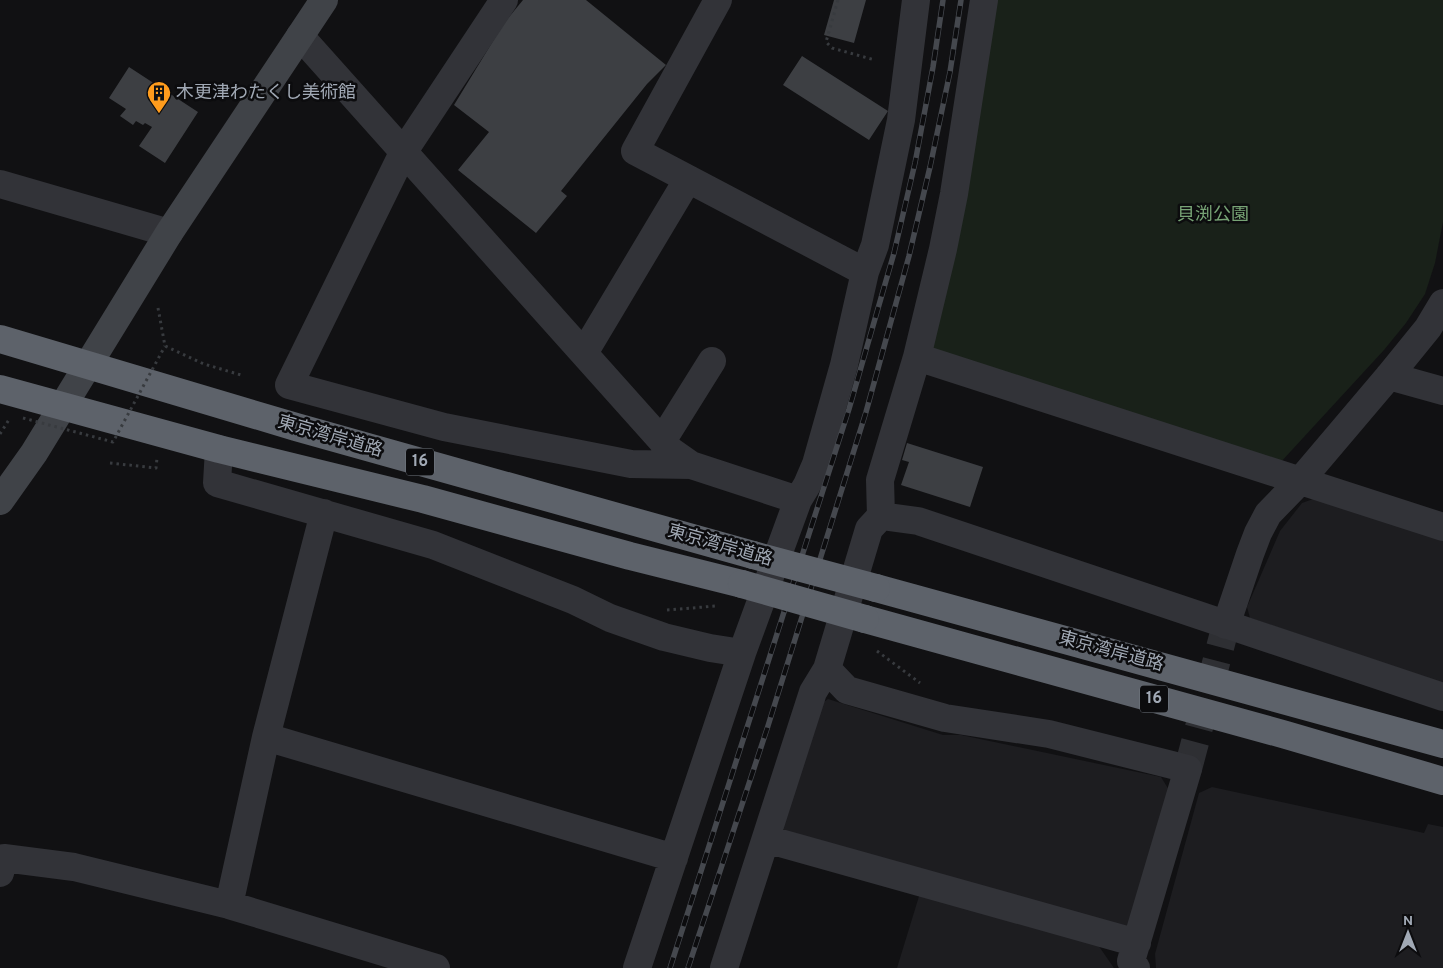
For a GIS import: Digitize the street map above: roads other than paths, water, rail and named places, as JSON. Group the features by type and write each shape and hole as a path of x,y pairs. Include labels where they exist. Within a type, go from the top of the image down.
{"highway":[{"name":"東京湾岸道路","path":"0,339 296,427 753,555 1443,744"},
{"name":"東京湾岸道路","path":"0,389 219,449 423,499 630,556 742,584 1286,735 1443,781"}],"street":[{"path":"0,501 34,453 169,233 324,0"},
{"path":"504,0 404,151 289,385 444,428 631,464 691,465"},
{"path":"718,0 635,151 865,272"},
{"path":"637,968 742,653 798,500 816,464 844,365 865,272 874,246 901,120 916,0"},
{"path":"724,968 813,692 827,670 868,529 881,516 880,480 917,357 954,194 984,0"},
{"path":"300,36 671,451 691,465 798,500"},
{"path":"584,353 688,179"},
{"path":"0,184 169,233"},
{"path":"1226,625 1258,533 1268,514 1300,481 1389,376 1428,328 1443,304"},
{"path":"917,357 1443,527"},
{"path":"662,440 712,360"},
{"path":"1389,376 1443,391"},
{"path":"219,449 217,483 433,545 573,600 610,618 664,637 710,648 742,653"},
{"path":"229,905 266,737 324,513"},
{"path":"881,516 918,520 1226,625 1443,696"},
{"path":"766,839 1136,955 1188,769 1049,734 945,718 847,690 827,670"},
{"path":"266,737 674,858"},
{"path":"0,873 4,858 74,867 229,905 436,968"}],"tunnel":[{"path":"1188,769 1226,625"}],"railway":[{"path":"670,968 849,409 894,253 915,163 943,0"},
{"path":"688,968 767,729 866,412 909,256 930,167 950,72 961,0"}],"place":[{"name":"木更津わたくし美術館","path":"159,114"}],"park label":[{"name":"貝渕公園","path":"1213,215"}]}
